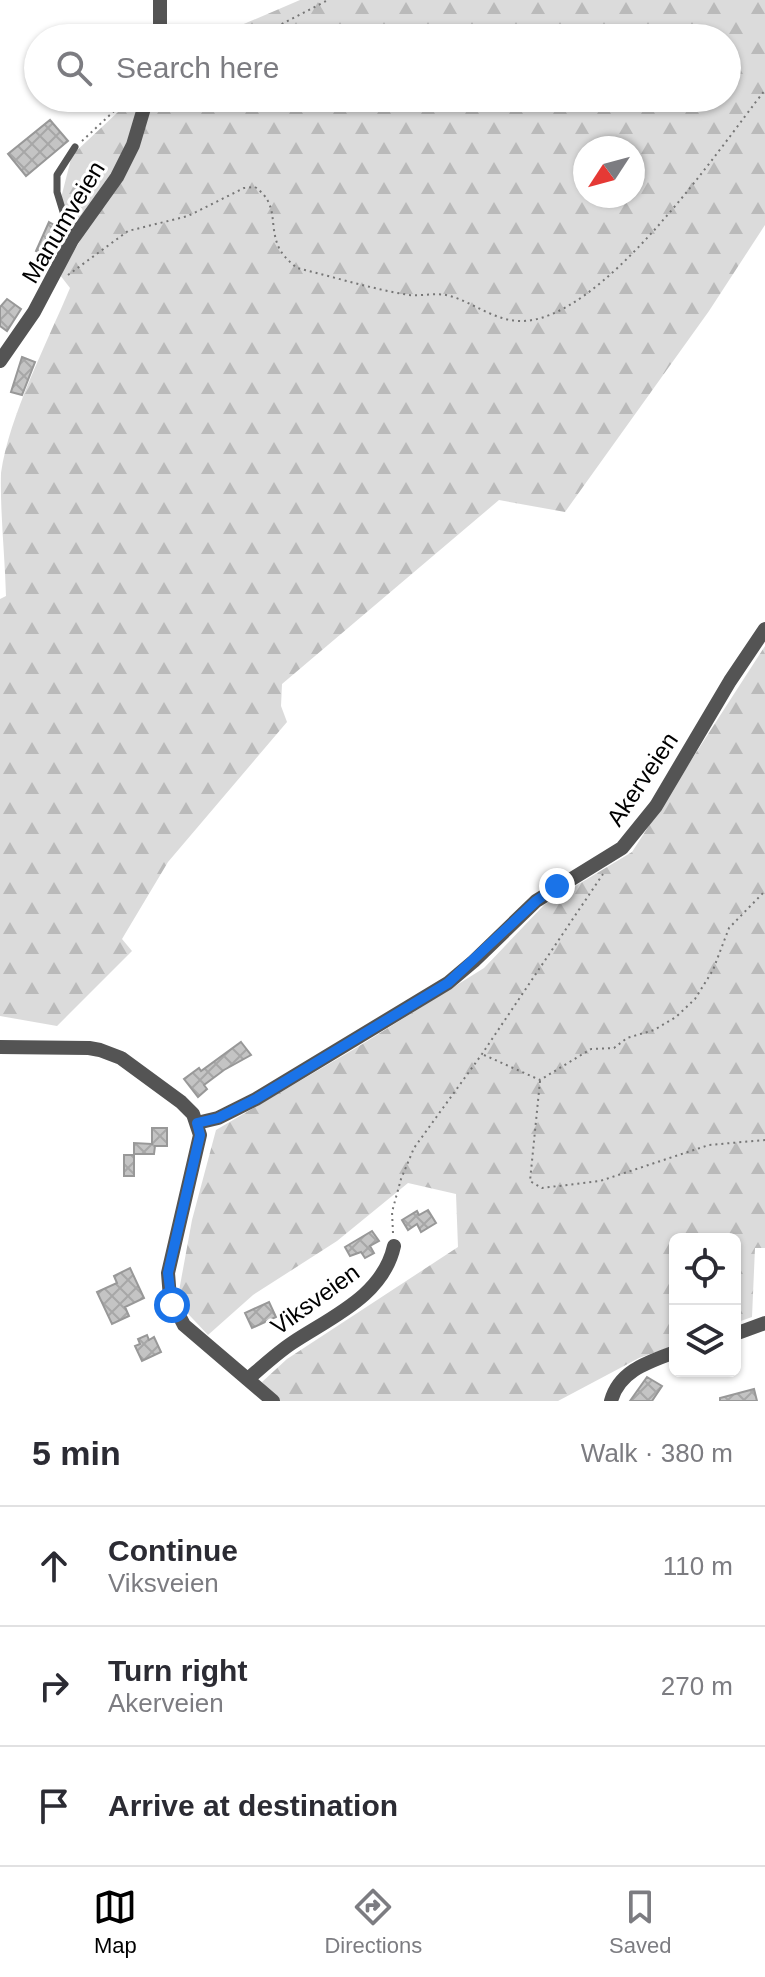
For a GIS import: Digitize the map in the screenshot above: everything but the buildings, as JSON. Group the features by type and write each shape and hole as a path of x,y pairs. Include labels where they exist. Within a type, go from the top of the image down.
{"street":[{"path":"160,0 160,24"},
{"name":"Manumveien","path":"0,361 26,326 72,240 117,177 129,155 143,112"},
{"name":"Akerveien","path":"197,1123 218,1118 256,1099 448,983 536,901 615,853 641,827 656,806 730,681 765,629"},
{"path":"0,1047 100,1050 132,1064 181,1102 197,1123 200,1135 168,1273 170,1298 184,1325 273,1401"},
{"name":"Viksveien","path":"248,1379 290,1344 372,1288 388,1267 394,1246"},
{"path":"741,1332 765,1323"},
{"path":"611,1401 618,1383 625,1376 669,1354"}],"lane":[{"path":"72,240 57,192 57,175 75,147"}],"path":[{"path":"282,24 328,0"},
{"path":"66,276 128,231 188,216 244,188 255,187 265,194 272,207 277,244 283,255 297,268 411,295 443,294 495,317 520,322 546,318 594,291 662,222 765,90"},
{"path":"75,147 113,112"},
{"path":"394,1246 392,1212 414,1148 482,1054 615,853"},
{"path":"540,1080 591,1049 614,1048 627,1038 654,1030 676,1017 695,999 713,970 729,928 765,891"},
{"path":"482,1054 540,1080"},
{"path":"540,1080 530,1181 542,1188 600,1181 709,1145 765,1140"}],"green space":[{"path":"300,0 765,0 765,225 709,311 565,512 499,500 282,684 281,706 287,722 168,862 122,939 132,951 57,1026 0,1016 0,599 6,596 1,504 5,451 20,404 70,288 60,275 80,241 61,198 72,155 118,112 741,112 741,24 244,24"},
{"path":"765,646 765,1248 755,1248 752,1317 741,1321 741,1233 669,1233 669,1347 639,1358 558,1401 279,1401 262,1382 287,1359 458,1247 456,1194 408,1183 337,1241 253,1295 208,1335 177,1302 192,1220 216,1130 484,968 544,905 632,852"}],"route":[{"path":"172,1305 168,1273 200,1135 197,1123 218,1118 256,1099 448,983 536,901 557,886"}]}
